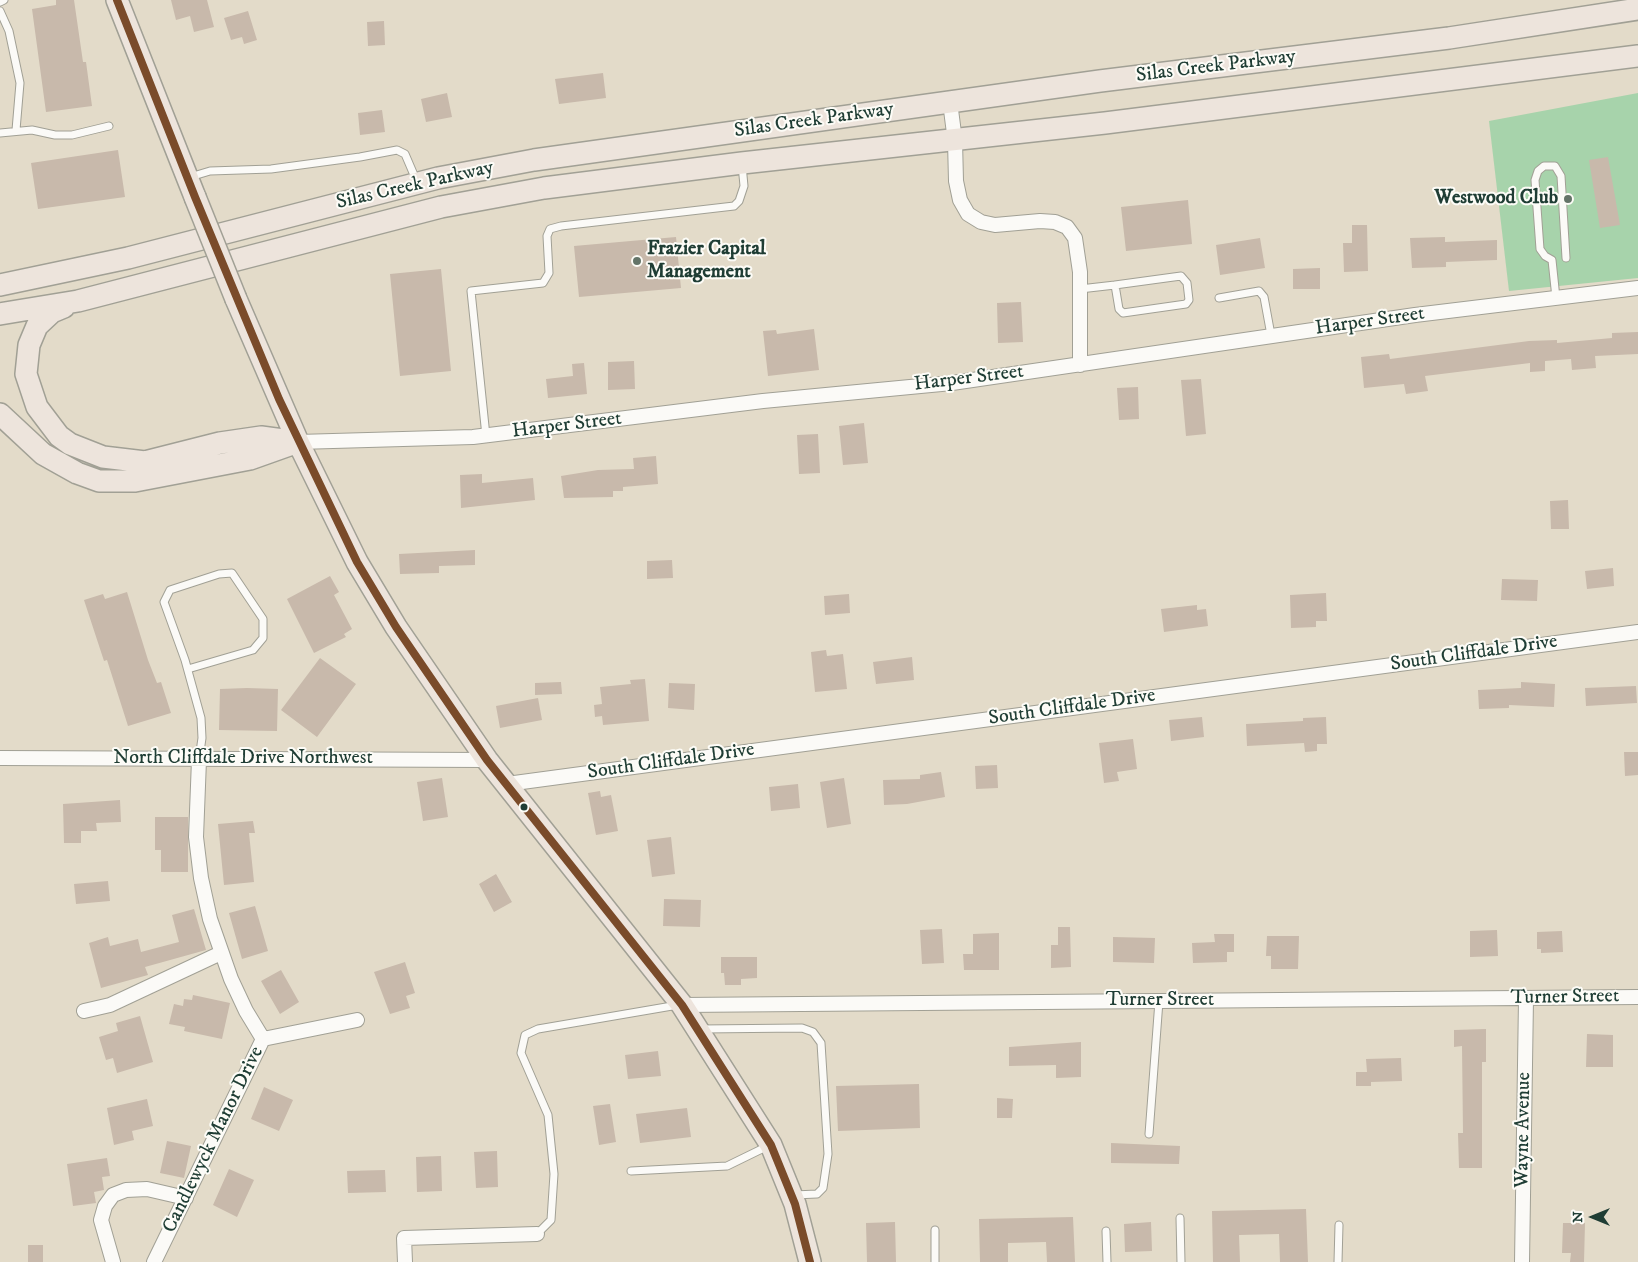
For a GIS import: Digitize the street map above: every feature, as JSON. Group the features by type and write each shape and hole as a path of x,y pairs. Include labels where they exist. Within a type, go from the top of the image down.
{"main road":[{"path":"117,0 236,299 298,442 357,562 396,627 487,760 682,1005 771,1145 791,1195 810,1262"},
{"name":"Silas Creek Parkway","path":"0,285 128,258 417,183 534,160 950,102 1448,38 1638,9"},
{"name":"Silas Creek Parkway","path":"0,314 78,301 441,207 544,188 742,162 955,141 1638,56"},
{"path":"78,301 52,312 41,320 29,345 26,360 29,387 38,407 59,436 70,444 103,457 145,462 220,443 261,437 298,442"},
{"path":"0,414 43,454 99,481 134,481 250,459 298,442"}],"street":[{"path":"950,102 955,141 956,181 960,200 968,214 981,222 996,225 1040,221 1055,222 1067,227 1076,238 1079,254 1080,365"},
{"name":"Harper Street","path":"298,442 486,436 763,401 952,383 1271,335 1638,288"},
{"name":"South Cliffdale Drive","path":"507,784 1638,632"},
{"name":"North Cliffdale Drive Northwest","path":"0,758 487,760"},
{"name":"Candlewyck Manor Drive","path":"154,1262 264,1038 246,1011 221,953 201,878 196,837 199,760"},
{"path":"84,1011 110,1006 221,953"},
{"name":"Turner Street","path":"682,1005 1638,997"},
{"name":"Wayne Avenue","path":"1522,1262 1526,999"},
{"path":"264,1038 357,1020"},
{"path":"113,1262 101,1220 105,1206 113,1195 126,1190 147,1189 186,1198"},
{"path":"405,1262 404,1238 537,1234"}],"lane":[{"path":"0,2 4,0"},
{"path":"0,11 9,31 20,82 16,130"},
{"path":"0,133 16,130 72,135 109,126"},
{"path":"191,188 210,171 280,168 397,150 405,154 417,183"},
{"path":"486,436 471,291 543,283 549,273 546,236 550,229 561,226 734,206 739,201 744,186 742,162"},
{"path":"1556,298 1552,260 1544,256 1540,249 1535,180 1538,171 1544,166 1555,166 1561,176 1566,258"},
{"path":"1080,289 1115,284 1181,276 1187,283 1189,300 1186,304 1123,313 1119,309 1115,284"},
{"path":"1219,298 1259,291 1264,296 1271,335"},
{"path":"188,669 253,650 263,638 263,619 232,574 219,574 170,590 164,602 188,669 201,718 202,738 199,760"},
{"path":"1149,1134 1158,1001"},
{"path":"537,1234 551,1220 554,1174 548,1115 521,1053 525,1035 538,1029 682,1005"},
{"path":"697,1029 802,1028 813,1032 821,1043 828,1154 823,1188 817,1194 791,1195"},
{"path":"631,1171 727,1166 771,1145"},
{"path":"1180,1218 1181,1262"},
{"path":"1338,1262 1339,1225"},
{"path":"935,1230 935,1262"},
{"path":"1106,1231 1106,1262"}],"green space":[{"name":"Westwood Club","path":"1638,93 1638,278 1509,291 1489,121"}],"building":[{"path":"56,0 74,0 83,62 86,62 92,106 46,112 32,9 56,5"},
{"path":"171,0 207,0 214,27 194,32 190,16 176,20"},
{"path":"248,11 257,40 244,44 242,37 231,40 224,18"},
{"path":"384,21 385,45 368,46 367,22"},
{"path":"603,73 606,98 559,104 555,79"},
{"path":"447,93 452,117 426,122 421,99"},
{"path":"382,110 385,132 360,135 358,113"},
{"path":"118,150 125,197 38,209 31,163"},
{"path":"1608,157 1620,225 1600,228 1589,160"},
{"path":"1188,200 1192,244 1126,251 1121,207"},
{"path":"1352,225 1367,225 1368,271 1344,272 1343,243 1352,243"},
{"path":"676,237 681,288 579,297 574,246"},
{"path":"1445,237 1445,242 1497,240 1497,260 1446,262 1446,267 1412,268 1410,238"},
{"path":"1260,238 1265,268 1220,275 1216,245"},
{"path":"1320,268 1320,289 1293,289 1293,269"},
{"path":"441,269 451,371 400,376 390,274"},
{"path":"1021,302 1023,342 998,343 997,303"},
{"path":"814,329 819,370 768,376 763,331 776,330 777,334"},
{"path":"1638,332 1638,354 1595,356 1596,368 1572,370 1571,359 1545,361 1545,371 1530,372 1530,363 1425,376 1428,391 1406,394 1404,384 1364,388 1361,357 1389,354 1390,359 1529,341 1557,340 1557,343 1612,338 1612,333"},
{"path":"634,361 635,389 608,390 608,362"},
{"path":"584,363 587,394 548,398 546,379 573,376 572,364"},
{"path":"1201,379 1206,434 1186,436 1181,380"},
{"path":"1138,387 1139,419 1119,420 1117,388"},
{"path":"864,423 868,463 843,465 839,426"},
{"path":"818,434 820,473 799,474 797,435"},
{"path":"656,456 658,484 623,487 623,491 613,491 613,497 564,498 561,476 598,470 634,469 633,458"},
{"path":"482,474 482,483 533,478 535,500 461,508 460,475"},
{"path":"1568,500 1569,529 1551,529 1550,501"},
{"path":"475,550 475,565 439,566 439,573 400,574 399,554"},
{"path":"672,560 673,578 647,579 647,561"},
{"path":"1613,568 1614,586 1587,589 1585,571"},
{"path":"330,576 339,592 334,595 352,629 344,634 346,637 314,653 287,599"},
{"path":"1502,579 1538,580 1537,601 1501,600"},
{"path":"127,592 148,660 157,683 161,682 171,713 128,726 107,660 104,661 84,600 103,594 105,599"},
{"path":"1326,593 1327,621 1316,621 1316,627 1291,628 1290,595"},
{"path":"849,594 850,613 825,615 824,596"},
{"path":"1197,605 1197,610 1206,609 1208,626 1164,632 1161,609"},
{"path":"826,650 827,656 843,654 847,689 815,692 811,652"},
{"path":"912,657 914,680 876,684 873,662"},
{"path":"320,658 356,684 317,737 281,710"},
{"path":"645,679 649,721 603,725 602,716 595,717 594,705 602,704 600,687 631,684 630,680"},
{"path":"561,682 562,694 535,695 535,683"},
{"path":"1521,682 1555,684 1554,707 1509,705 1509,708 1479,709 1478,690 1521,688"},
{"path":"669,683 695,684 694,710 668,708"},
{"path":"1636,686 1637,703 1586,706 1585,688"},
{"path":"220,689 278,689 277,731 219,730"},
{"path":"538,698 542,720 500,728 496,706"},
{"path":"1202,717 1204,737 1171,741 1169,720"},
{"path":"1326,717 1327,744 1317,744 1317,751 1305,752 1304,743 1247,746 1246,724 1303,721 1303,718"},
{"path":"1133,739 1137,769 1117,772 1119,781 1104,783 1099,743"},
{"path":"1624,752 1638,752 1638,775 1625,776"},
{"path":"997,765 998,788 976,789 975,766"},
{"path":"941,772 945,797 907,804 884,805 883,780 920,779 920,775"},
{"path":"442,778 448,817 423,821 417,782"},
{"path":"844,778 851,824 827,828 820,782"},
{"path":"798,784 800,808 771,811 769,787"},
{"path":"600,791 601,797 611,795 618,831 596,835 588,793"},
{"path":"120,800 121,822 96,823 97,831 81,831 81,843 64,843 63,804"},
{"path":"155,817 188,817 188,872 161,872 161,850 155,850"},
{"path":"253,821 255,833 249,833 254,882 224,885 218,824"},
{"path":"671,837 675,874 652,877 647,840"},
{"path":"496,874 512,902 494,912 479,884"},
{"path":"108,881 110,901 76,904 74,884"},
{"path":"664,899 701,900 700,927 663,926"},
{"path":"255,906 268,951 242,959 229,913"},
{"path":"194,909 206,950 145,967 148,975 101,988 89,943 108,937 110,946 138,939 141,952 179,942 172,915"},
{"path":"1058,927 1070,927 1071,967 1051,968 1051,945 1058,945"},
{"path":"942,929 944,963 922,964 920,930"},
{"path":"1497,930 1498,956 1470,957 1470,931"},
{"path":"1562,931 1563,952 1541,953 1541,949 1537,949 1537,932"},
{"path":"999,933 999,970 964,970 963,954 973,954 973,934"},
{"path":"1214,934 1234,934 1234,952 1227,952 1227,962 1193,963 1192,943 1215,942"},
{"path":"1267,936 1299,936 1298,969 1271,969 1271,956 1266,956"},
{"path":"1113,937 1155,938 1154,963 1113,962"},
{"path":"721,957 757,957 757,978 741,979 741,985 725,985 724,973 721,973"},
{"path":"405,962 415,993 406,996 410,1008 390,1014 374,972"},
{"path":"281,970 299,1002 280,1014 261,981"},
{"path":"193,995 230,1003 222,1039 184,1031 185,1027 169,1024 174,1004 183,1006 184,999 192,1000"},
{"path":"140,1016 153,1062 117,1073 113,1058 106,1060 99,1037 118,1031 116,1023"},
{"path":"1486,1029 1486,1062 1482,1062 1482,1168 1459,1168 1458,1133 1463,1133 1462,1046 1454,1047 1454,1030"},
{"path":"1587,1034 1613,1035 1613,1067 1586,1067"},
{"path":"1081,1042 1081,1077 1056,1078 1056,1065 1009,1066 1009,1047"},
{"path":"658,1051 661,1076 628,1079 625,1055"},
{"path":"1401,1058 1402,1081 1371,1082 1371,1086 1356,1086 1356,1072 1367,1072 1366,1059"},
{"path":"919,1084 920,1128 838,1131 836,1086"},
{"path":"264,1087 293,1100 279,1131 251,1119"},
{"path":"997,1098 1013,1099 1012,1118 997,1118"},
{"path":"147,1099 153,1126 132,1131 134,1140 114,1145 107,1108"},
{"path":"610,1104 616,1142 599,1145 593,1106"},
{"path":"687,1108 691,1137 640,1143 636,1114"},
{"path":"167,1141 191,1146 184,1178 160,1173"},
{"path":"1111,1143 1180,1146 1179,1164 1111,1163"},
{"path":"497,1151 498,1187 476,1188 474,1152"},
{"path":"441,1156 442,1191 417,1192 416,1157"},
{"path":"107,1158 110,1176 102,1177 104,1190 94,1192 96,1203 73,1206 67,1164"},
{"path":"229,1169 254,1180 237,1217 213,1205"},
{"path":"385,1170 386,1192 348,1193 347,1171"},
{"path":"1306,1209 1308,1262 1280,1262 1279,1234 1239,1235 1240,1262 1213,1262 1212,1211"},
{"path":"1073,1217 1075,1262 1047,1262 1046,1242 1008,1243 1008,1262 980,1262 979,1219"},
{"path":"895,1222 896,1262 867,1262 866,1223"},
{"path":"1151,1222 1152,1251 1125,1252 1124,1224"},
{"path":"1563,1223 1585,1223 1584,1262 1570,1262 1571,1253 1562,1253"},
{"path":"28,1245 43,1245 43,1262 28,1262"}],"transit line":[{"path":"117,0 195,197 279,399 357,562 396,627 487,760 682,1005 771,1145 795,1204 810,1262"}],"place":[{"name":"Westwood Club","path":"1568,199"},
{"name":"Frazier Capital Management","path":"637,261"}]}
